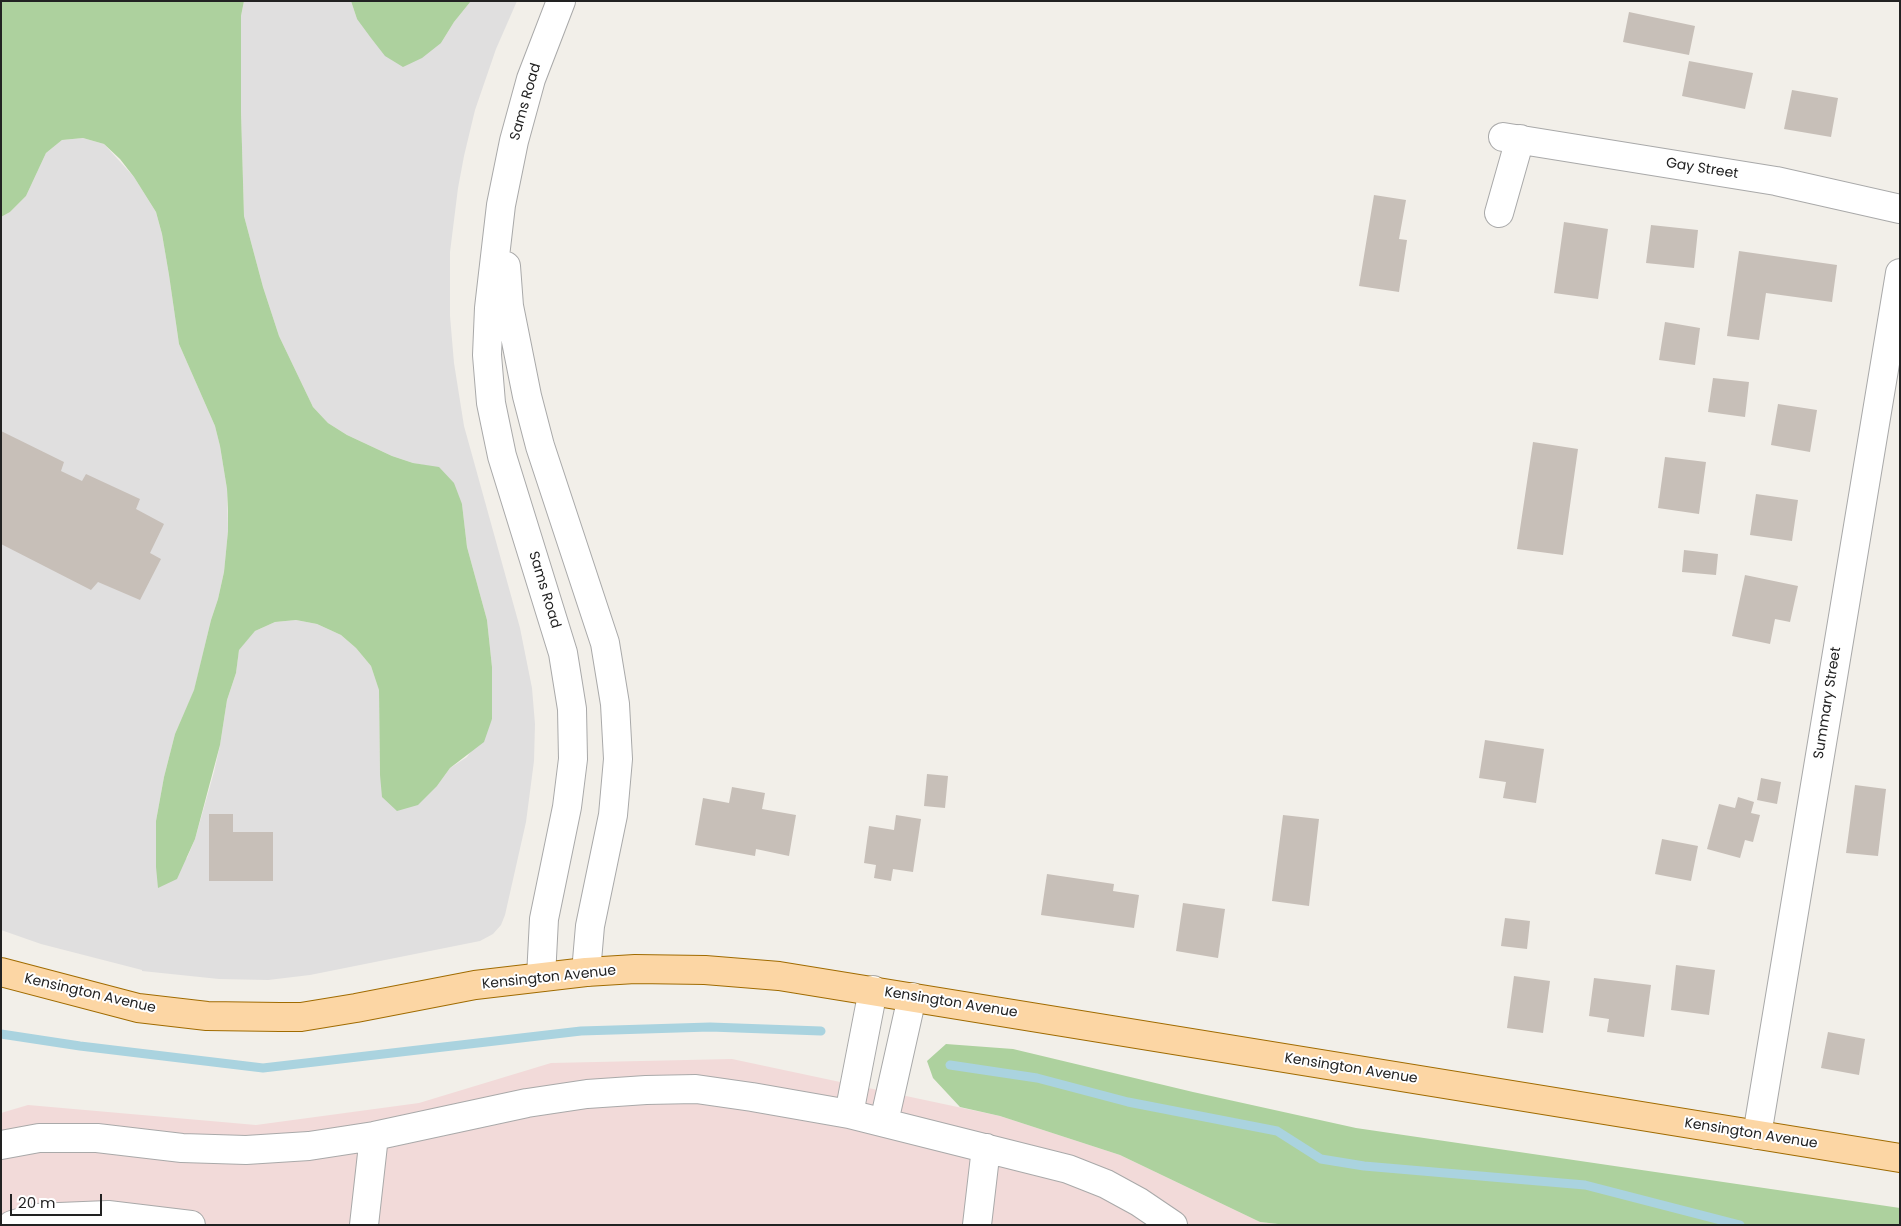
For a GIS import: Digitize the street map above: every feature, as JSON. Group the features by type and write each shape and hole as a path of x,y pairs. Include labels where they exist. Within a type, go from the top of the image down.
{"main road":[{"name":"Kensington Avenue","path":"1,972 138,1008 208,1016 280,1017 301,1017 356,1008 475,985 586,972 635,969 705,970 779,976 1900,1158"}],"street":[{"name":"Sams Road","path":"541,977 544,919 567,807 572,759 572,709 563,653 502,456 491,403 487,355 501,206 514,141 531,79 561,1"},
{"name":"Gay Street","path":"1499,213 1512,138 1776,181 1900,209"},
{"name":"Sams Road","path":"501,206 509,306 527,396 540,446 604,643 615,704 618,759 613,815 590,926 586,972"},
{"name":"Summary Street","path":"1757,1134 1900,273"},
{"path":"850,1114 873,990"},
{"path":"884,1122 912,997"},
{"path":"1,1145 39,1138 96,1138 182,1148 246,1150 309,1146 374,1136 528,1103 587,1094 696,1089 850,1114 1068,1169 1106,1184 1139,1202 1173,1225"},
{"path":"364,1225 374,1136"},
{"path":"977,1225 986,1148"},
{"path":"12,1225 35,1218 108,1214 191,1225"}],"shaded area":[{"path":"244,1 351,1 357,19 441,43 454,22 471,1 517,1 496,49 475,110 464,156 450,252 450,316 454,363 464,426 520,628 532,688 535,724 534,761 526,822 505,915 501,925 493,934 480,941 310,975 268,980 219,979 142,971 41,944 1,930 1,217 10,212 26,196 46,153 62,140 83,138 104,144 134,177 156,212 162,234 179,344 215,426 227,489 228,531 224,572 194,691 175,734 164,777 156,821 156,867 187,858 195,839 214,772 227,700 236,673 239,649 255,631 275,622 296,620 317,624 341,635 356,648 371,666 379,689 380,775 437,786 450,768 467,757 492,719 492,667 487,620 467,547 462,504 439,468 413,463 392,456 347,435 328,423 313,407 279,336 263,287 244,216 241,16"},
{"path":"732,1059 1000,1116 1120,1155 1260,1222 1287,1225 1,1225 1,1113 28,1105 256,1125 419,1103 551,1063"}],"green space":[{"path":"1,1 244,1 241,16 241,112 244,216 263,287 279,336 313,407 328,423 347,435 392,456 413,463 439,467 454,483 462,504 467,547 487,620 492,667 492,719 484,742 450,768 437,786 418,805 397,811 382,797 379,690 371,666 356,648 341,635 317,624 296,620 275,622 255,631 239,650 236,673 227,700 220,745 195,839 177,879 158,888 156,821 164,777 175,734 194,690 224,572 228,510 227,489 220,446 215,426 179,344 162,234 156,212 120,159 104,144 83,138 62,140 46,153 26,196 10,212 1,217"},
{"path":"351,1 471,1 454,22 441,43 422,58 403,67 385,56 357,19"},
{"path":"946,1044 1013,1049 1193,1092 1356,1128 1900,1208 1900,1225 1287,1225 1260,1222 1120,1155 1000,1116 960,1107 933,1078 927,1061"}],"building":[{"path":"1629,12 1695,26 1689,55 1623,42"},
{"path":"1689,61 1753,73 1745,109 1682,96"},
{"path":"1792,90 1838,98 1831,137 1784,129"},
{"path":"1374,195 1406,200 1399,239 1407,240 1399,292 1359,286"},
{"path":"1564,222 1608,229 1598,299 1554,293"},
{"path":"1651,225 1698,230 1694,268 1646,263"},
{"path":"1739,251 1837,265 1832,302 1766,293 1759,340 1727,336"},
{"path":"1665,322 1700,328 1695,365 1659,360"},
{"path":"1713,378 1749,382 1745,417 1708,412"},
{"path":"1778,404 1817,410 1810,452 1771,445"},
{"path":"1,431 64,462 61,471 82,481 86,474 140,499 136,509 164,524 150,553 161,559 140,600 98,582 91,590 1,544"},
{"path":"1533,442 1578,449 1563,555 1517,549"},
{"path":"1665,457 1706,462 1699,514 1658,508"},
{"path":"1756,494 1798,500 1792,541 1750,535"},
{"path":"1684,550 1718,554 1716,575 1682,572"},
{"path":"1745,575 1798,586 1790,622 1775,619 1770,644 1732,636"},
{"path":"1485,740 1544,749 1536,803 1503,798 1506,782 1479,778"},
{"path":"927,774 948,776 945,808 924,806"},
{"path":"1761,778 1781,782 1777,804 1757,800"},
{"path":"1855,785 1886,789 1878,856 1846,853"},
{"path":"732,787 765,793 762,809 796,815 789,856 756,849 755,856 695,845 703,798 729,803"},
{"path":"1738,797 1754,802 1751,813 1760,815 1753,842 1745,840 1740,858 1707,849 1719,804 1735,808"},
{"path":"209,814 233,814 233,832 273,832 273,881 209,881"},
{"path":"896,815 921,819 913,872 893,869 891,881 874,878 876,865 864,863 869,826 894,830"},
{"path":"1283,815 1319,819 1309,906 1272,901"},
{"path":"1662,839 1698,846 1691,881 1655,874"},
{"path":"1047,874 1114,884 1113,891 1139,895 1134,928 1041,915"},
{"path":"1183,903 1225,909 1218,958 1176,951"},
{"path":"1505,918 1530,921 1527,949 1501,946"},
{"path":"1676,965 1715,970 1709,1015 1671,1010"},
{"path":"1514,976 1550,981 1543,1033 1507,1028"},
{"path":"1594,978 1651,985 1644,1037 1607,1032 1609,1019 1589,1016"},
{"path":"1828,1032 1865,1039 1859,1075 1821,1068"}],"waterway":[{"path":"1,1034 80,1046 263,1068 581,1031 710,1027 821,1031"},
{"path":"950,1065 1037,1078 1128,1102 1277,1131 1321,1159 1364,1166 1585,1185 1740,1225"}]}
